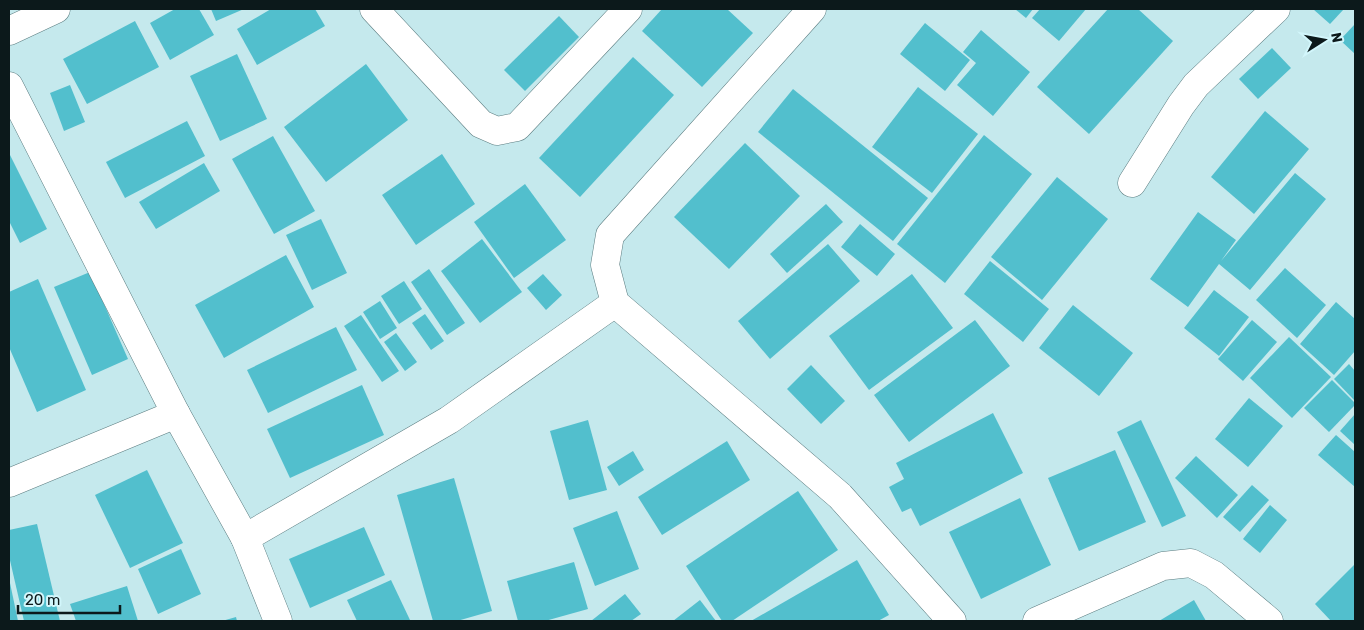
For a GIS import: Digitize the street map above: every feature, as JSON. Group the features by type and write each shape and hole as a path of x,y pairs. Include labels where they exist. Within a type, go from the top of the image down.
{"street":[{"path":"9,31 56,9"},
{"path":"374,9 481,124 497,131 517,127 628,9"},
{"path":"812,9 610,235 605,265 615,303 840,496 952,621"},
{"path":"1132,183 1181,105 1196,85 1276,9"},
{"path":"9,86 176,414 244,538 278,621"},
{"path":"244,538 449,420 615,303"},
{"path":"9,483 176,414"},
{"path":"1037,621 1163,566 1191,563 1214,576 1269,621"}],"building":[{"path":"175,9 199,9 214,35 170,60 150,23"},
{"path":"211,9 244,9 216,21"},
{"path":"271,9 315,9 325,26 257,65 237,29"},
{"path":"662,9 727,9 753,33 702,87 642,31"},
{"path":"1015,9 1033,9 1026,18"},
{"path":"1040,9 1086,9 1059,41 1032,18"},
{"path":"1108,9 1138,9 1173,41 1089,134 1037,87"},
{"path":"1313,9 1344,9 1330,24"},
{"path":"559,16 579,37 525,91 504,70"},
{"path":"135,21 159,67 87,104 63,59"},
{"path":"925,23 970,60 945,91 900,54"},
{"path":"1355,24 1355,54 1340,40"},
{"path":"981,30 1030,72 993,116 957,85 976,63 963,52"},
{"path":"1272,48 1291,68 1258,99 1239,79"},
{"path":"237,54 267,119 220,141 190,76"},
{"path":"633,57 674,95 580,197 539,158"},
{"path":"366,64 408,120 326,182 284,127"},
{"path":"70,85 85,122 64,131 50,93"},
{"path":"918,87 978,134 932,193 872,147"},
{"path":"793,89 928,198 893,241 758,132"},
{"path":"1265,111 1309,149 1254,214 1211,177"},
{"path":"187,121 205,156 125,198 106,162"},
{"path":"984,135 1032,174 945,283 897,244"},
{"path":"273,136 315,211 274,234 232,159"},
{"path":"745,143 800,196 729,269 674,217"},
{"path":"9,153 47,229 20,243 9,221"},
{"path":"442,154 475,204 416,245 382,195"},
{"path":"204,163 220,191 156,229 139,202"},
{"path":"1295,173 1326,199 1250,290 1219,264 1188,307 1150,279 1198,212 1236,240 1221,261"},
{"path":"1057,177 1108,219 1042,300 991,257"},
{"path":"525,184 566,240 514,278 474,222"},
{"path":"826,204 843,222 787,273 770,254"},
{"path":"321,219 347,273 312,290 286,235"},
{"path":"860,224 895,254 877,276 841,247"},
{"path":"482,239 522,292 480,323 441,271"},
{"path":"828,244 860,281 770,359 738,321"},
{"path":"286,255 314,307 224,358 195,305"},
{"path":"990,261 1049,309 1023,342 964,294"},
{"path":"1285,268 1326,305 1297,338 1256,300"},
{"path":"429,269 465,323 447,335 411,282"},
{"path":"90,272 128,359 92,375 54,287"},
{"path":"543,274 562,295 546,310 527,288"},
{"path":"912,274 953,328 869,390 829,336"},
{"path":"38,279 86,390 37,412 9,347 9,292"},
{"path":"404,281 422,309 399,324 381,296"},
{"path":"1214,290 1249,317 1219,356 1184,328"},
{"path":"380,301 397,328 380,339 363,312"},
{"path":"1336,302 1355,319 1355,351 1334,375 1300,344"},
{"path":"1073,305 1133,353 1099,396 1039,348"},
{"path":"425,314 444,341 431,350 412,323"},
{"path":"361,315 399,371 382,382 344,326"},
{"path":"975,320 1010,366 909,442 874,395"},
{"path":"1252,320 1277,342 1243,381 1218,359"},
{"path":"336,327 357,370 268,413 247,370"},
{"path":"396,333 417,362 405,371 384,342"},
{"path":"1289,337 1331,377 1292,418 1250,378"},
{"path":"1349,364 1355,371 1355,401 1334,379"},
{"path":"811,365 845,401 821,424 787,389"},
{"path":"1332,380 1355,405 1329,432 1304,408"},
{"path":"362,385 384,435 290,478 267,429"},
{"path":"1249,398 1283,426 1248,467 1215,439"},
{"path":"993,413 1023,473 920,526 911,508 902,512 889,487 904,479 896,463"},
{"path":"1355,414 1355,445 1340,431"},
{"path":"588,420 607,490 569,500 550,431"},
{"path":"1141,420 1186,516 1162,527 1117,432"},
{"path":"1336,435 1355,452 1355,487 1318,455"},
{"path":"727,441 750,480 662,535 638,497"},
{"path":"1115,450 1146,522 1079,551 1048,478"},
{"path":"633,451 644,470 619,486 607,467"},
{"path":"1196,456 1238,495 1217,518 1175,478"},
{"path":"147,470 183,543 130,568 95,495"},
{"path":"454,478 492,611 457,621 433,621 397,495"},
{"path":"1252,485 1269,500 1240,532 1223,517"},
{"path":"798,491 838,550 732,621 722,621 686,566"},
{"path":"1020,498 1051,565 981,599 949,532"},
{"path":"1270,505 1287,520 1260,553 1243,539"},
{"path":"617,511 639,569 595,586 573,528"},
{"path":"37,524 60,621 24,621 9,556 9,530"},
{"path":"364,527 385,575 310,608 289,559"},
{"path":"181,549 201,594 158,614 138,569"},
{"path":"857,560 889,615 878,621 751,621"},
{"path":"574,562 588,609 545,621 518,621 507,581"},
{"path":"1355,564 1355,621 1331,621 1315,604"},
{"path":"391,580 410,620 357,621 347,600"},
{"path":"10,583 18,621 9,621"},
{"path":"127,586 138,621 76,621 70,604"},
{"path":"625,594 641,614 631,621 591,621"},
{"path":"700,600 716,621 673,621"},
{"path":"1194,600 1206,621 1159,621"},
{"path":"236,617 237,621 222,621"}]}
